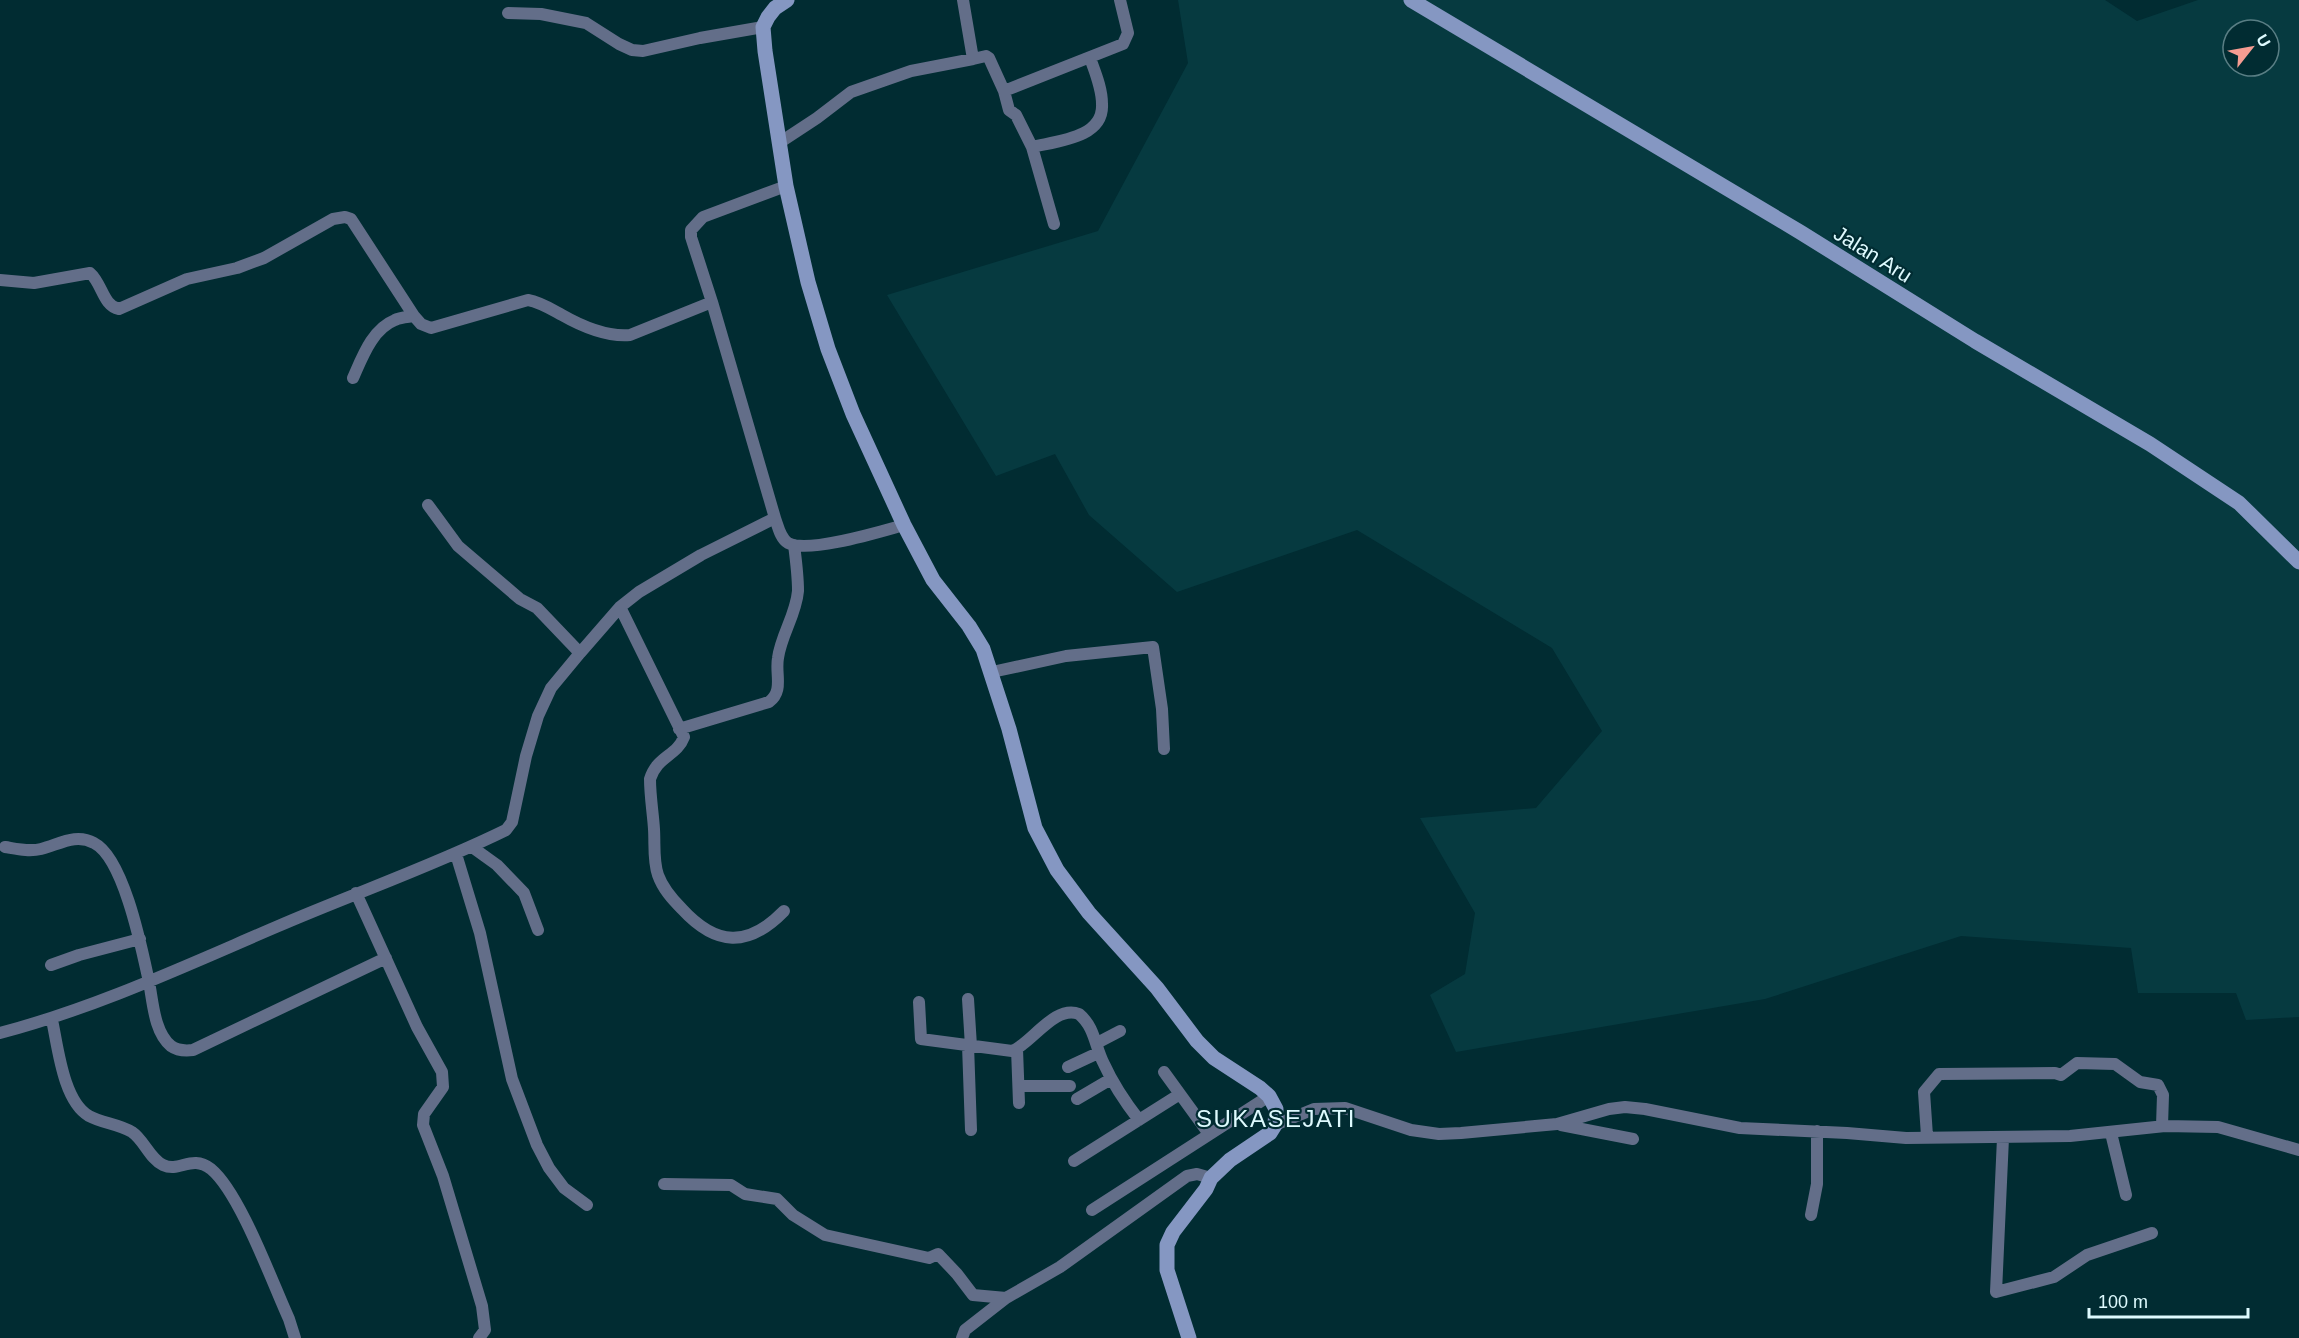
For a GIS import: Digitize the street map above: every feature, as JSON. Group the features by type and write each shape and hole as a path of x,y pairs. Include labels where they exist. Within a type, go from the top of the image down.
{"street":[{"path":"786,0 768,16 763,27 768,75 786,186 808,282 828,349 853,414 904,525 933,580 969,626 983,649 992,672 1035,828 1057,870 1089,913 1157,988 1197,1041 1214,1058 1269,1096 1276,1109 1275,1125 1270,1134 1230,1160 1210,1178 1206,1189 1173,1232 1167,1245 1167,1270 1189,1338"},
{"path":"963,0 973,59"},
{"path":"1004,91 1124,44 1128,33 1120,0"},
{"name":"Jalan Aru","path":"1410,0 1800,232 1984,347 2150,444 2239,503 2299,562"},
{"path":"508,13 541,14 586,23 619,44 632,50 644,51 763,27"},
{"path":"779,142 798,132 851,92 910,71 988,56 1010,110 1016,115 1032,147 1054,224"},
{"path":"1032,147 1077,137 1088,131 1100,118 1103,106 1101,92 1090,58"},
{"path":"786,186 703,217 691,230 775,518 784,539 794,545 846,540 904,525"},
{"path":"0,280 34,283 90,273 111,307 119,309 187,279 237,268 264,258 333,219 345,217 351,219 414,316 425,327 431,328 492,309 533,301 596,331 617,336 646,330 712,302"},
{"path":"353,378 367,346 381,330 394,320 414,316"},
{"path":"428,505 459,546 520,599 537,608 580,653"},
{"path":"0,1034 52,1020 149,981 356,893 456,854 506,830 510,827 526,756 538,716 551,688 580,653 620,607 666,575 775,518"},
{"path":"679,729 770,702 775,698 778,691 779,648 794,613 798,594 794,545"},
{"path":"620,607 684,737 683,742 655,766 650,779 656,866 664,888 691,919 704,929 727,939 736,939 763,930 783,911"},
{"path":"992,672 1066,656 1153,647 1162,709 1164,749"},
{"path":"5,846 27,850 41,849 73,838 94,843 103,849 121,881 140,939 156,1020 162,1034 172,1046 183,1052 193,1050 387,957"},
{"path":"472,847 497,865 524,893 538,930"},
{"path":"456,854 480,933 512,1079 537,1145 549,1168 564,1188 587,1204"},
{"path":"356,893 417,1027 442,1072 443,1087 424,1114 423,1125 443,1176 482,1306 485,1330 479,1338"},
{"path":"51,965 140,939"},
{"path":"968,999 971,1130"},
{"path":"919,1002 921,1039 1012,1051 1036,1030 1073,1012 1083,1018 1111,1079 1139,1120"},
{"path":"52,1020 68,1089 87,1115 130,1131 143,1142 159,1163 165,1166 200,1162 222,1179 238,1207 289,1319 295,1338"},
{"path":"1068,1067 1120,1031"},
{"path":"1017,1049 1019,1103"},
{"path":"1927,1136 1924,1092 1939,1074 2061,1075 2077,1063 2115,1064 2140,1082 2158,1085 2163,1095 2162,1126"},
{"path":"1164,1072 1209,1134"},
{"path":"1077,1099 1111,1079"},
{"path":"1018,1086 1070,1086"},
{"path":"1074,1161 1180,1094"},
{"path":"1092,1210 1269,1096"},
{"path":"1275,1125 1314,1109 1329,1107 1345,1108 1411,1130 1439,1134 1557,1124 1624,1107 1740,1128 1906,1138 1927,1136 2003,1138 2110,1133 2162,1126 2218,1127 2299,1150"},
{"path":"1557,1124 1633,1139"},
{"path":"1811,1215 1817,1184 1817,1131"},
{"path":"2110,1133 2126,1196"},
{"path":"2003,1138 1996,1292 2054,1277 2086,1255 2152,1233"},
{"path":"962,1338 965,1330 1006,1298 1059,1267 1187,1176 1197,1174 1210,1178"},
{"path":"664,1184 727,1184 745,1194 777,1199 793,1215 825,1235 929,1258 938,1254 973,1295 1006,1298"}],"shaded area":[{"path":"1178,0 2105,0 2137,21 2198,0 2299,0 2299,1017 2246,1020 2236,993 2138,993 2131,948 1961,936 1765,999 1456,1052 1430,995 1465,974 1475,913 1420,818 1536,808 1602,731 1552,648 1357,530 1177,592 1089,515 1055,454 996,476 887,295 1098,231 1188,63"}],"district":[{"name":"SUKASEJATI","path":"1276,1118"}]}
